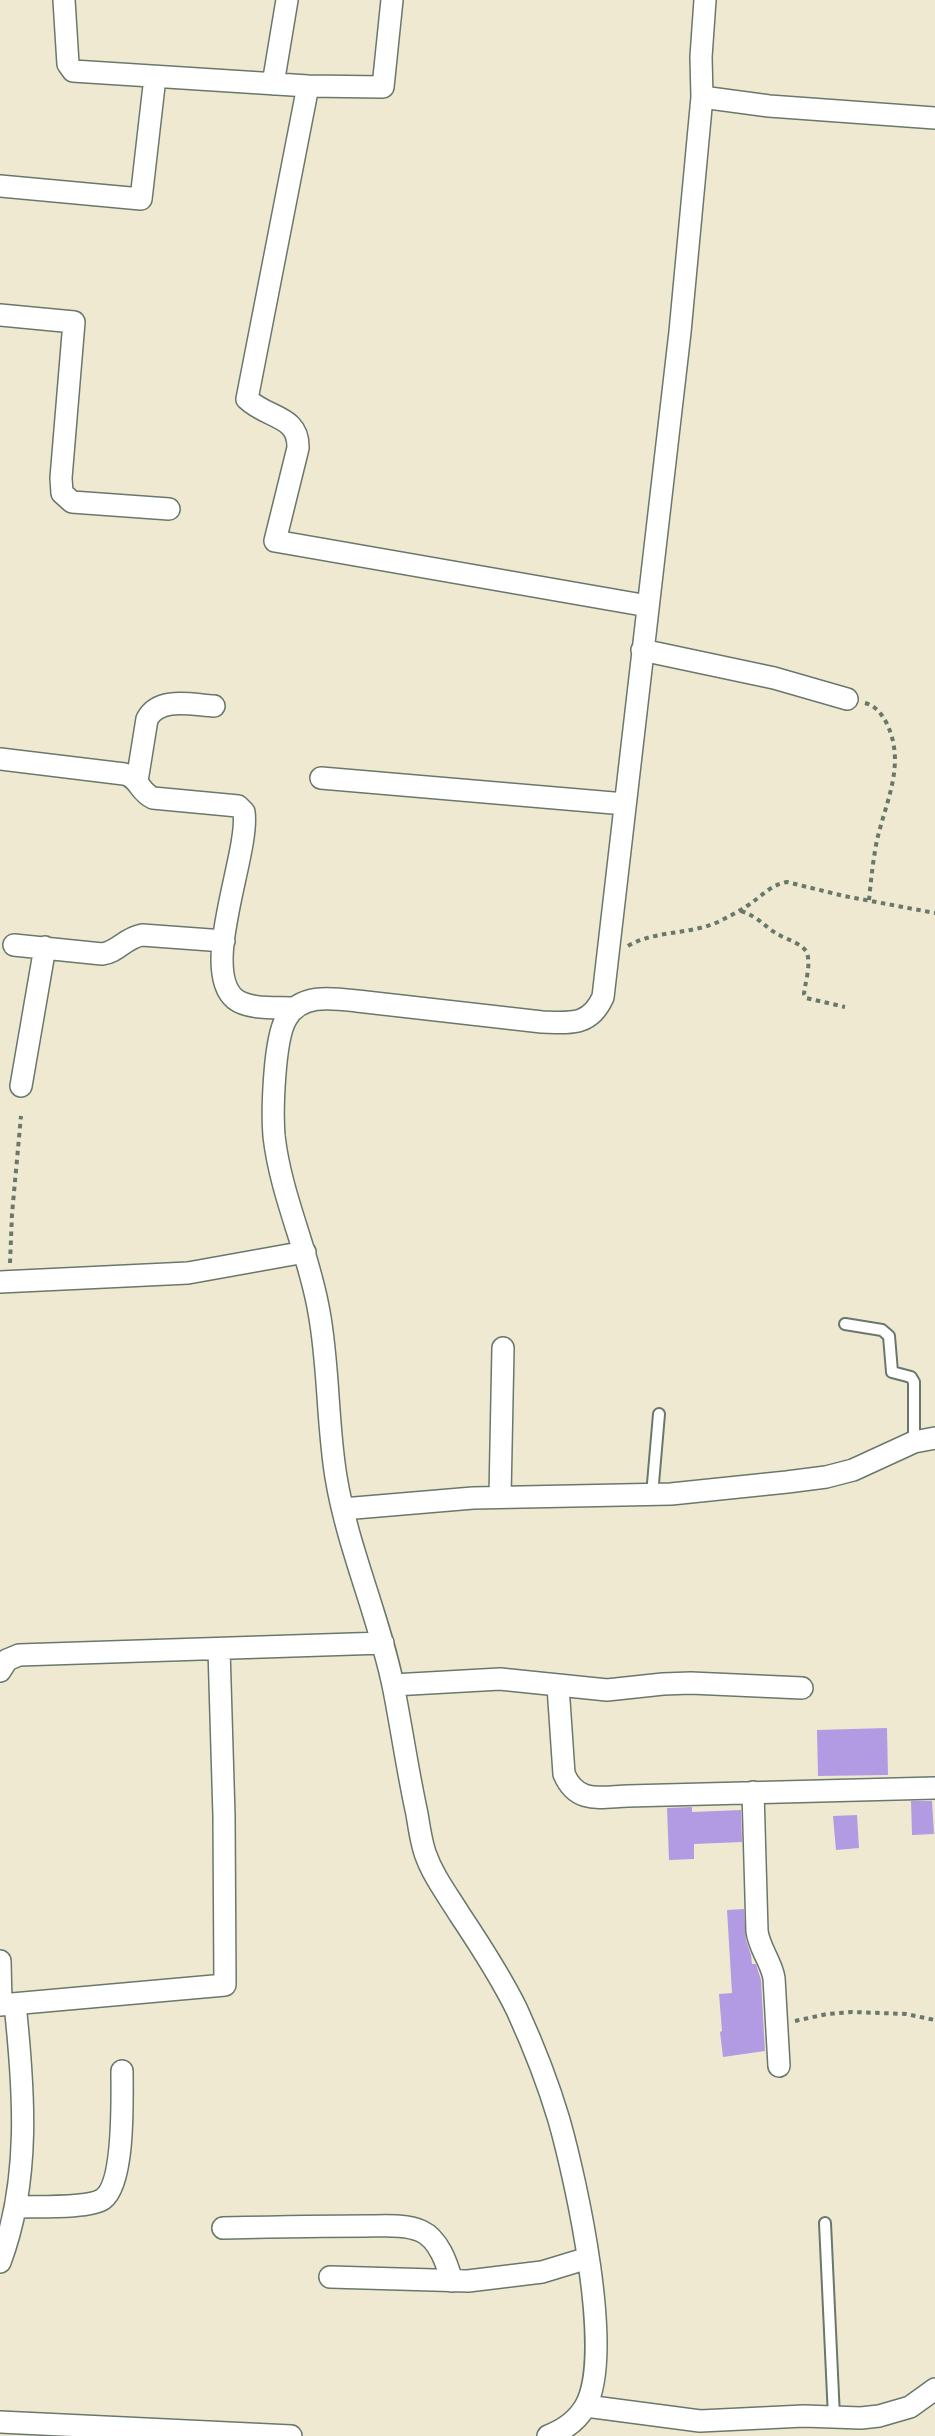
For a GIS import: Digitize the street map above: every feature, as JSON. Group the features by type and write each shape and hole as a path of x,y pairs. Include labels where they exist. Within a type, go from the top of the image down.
{"street":[{"path":"64,0 68,64 73,71 308,86 383,87 392,0"},
{"path":"273,84 287,0"},
{"path":"548,2436 563,2430 576,2419 585,2406 591,2390 595,2367 596,2339 588,2258 571,2166 558,2116 516,2008 479,1944 437,1881 425,1852 393,1685 383,1643 348,1530 336,1476 325,1348 313,1276 280,1171 274,1132 279,1042 284,1022 294,1008 308,1000 327,998 542,1022 571,1023 585,1019 597,1010 603,997 680,332 702,97 701,57 705,0"},
{"path":"0,186 141,199 155,76"},
{"path":"308,86 248,399 257,408 295,428 298,436 298,448 275,541 648,606"},
{"path":"702,97 769,106 935,118"},
{"path":"0,315 74,322 61,478 62,493 72,502 169,509"},
{"path":"642,650 774,678 847,699"},
{"path":"137,781 147,719 152,711 166,704 214,706"},
{"path":"0,759 123,774 134,777 146,795 153,798 238,806 244,812 244,832 230,897 224,941 223,973 227,988 236,999 246,1004 294,1008"},
{"path":"321,778 625,804"},
{"path":"14,945 102,954 112,953 131,937 142,935 224,941"},
{"path":"21,1086 45,947"},
{"path":"4,1282 188,1273 305,1252"},
{"path":"500,1496 503,1348"},
{"path":"343,1509 500,1496 652,1495 731,1489 826,1477 853,1470 914,1442 935,1438"},
{"path":"0,1671 7,1660 19,1655 383,1643"},
{"path":"5,2004 225,1985 224,1816 219,1649"},
{"path":"393,1685 500,1679 607,1690 691,1683 802,1688"},
{"path":"558,1686 564,1774 570,1787 580,1795 628,1796 935,1788"},
{"path":"753,1792 758,1942 772,1967 779,2066"},
{"path":"0,1961 5,2004 23,2095 21,2156 15,2207 0,2262"},
{"path":"15,2207 88,2204 103,2199 111,2188 116,2170 123,2106 122,2071"},
{"path":"223,2228 356,2226 410,2228 422,2231 432,2239 447,2264 453,2281"},
{"path":"330,2277 453,2281 505,2278 542,2272 588,2258"},
{"path":"585,2406 700,2421 804,2416 861,2418 894,2413 909,2407 935,2389"},
{"path":"0,2422 291,2436"}],"lane":[{"path":"845,1324 882,1330 889,1336 892,1372 910,1377 914,1382 914,1442"},
{"path":"652,1495 659,1414"},
{"path":"825,2223 834,2417"}],"path":[{"path":"847,699 871,705 879,710 886,721 895,746 894,776 878,838 869,900"},
{"path":"608,959 647,936 695,930 715,923 741,910 777,884 787,882 935,913"},
{"path":"741,910 762,920 774,932 795,943 806,952 808,958 804,994 806,998 845,1007"},
{"path":"4,1282 21,1116"},
{"path":"777,2021 804,2020 845,2012 906,2014 935,2020"}],"building":[{"path":"887,1728 888,1775 818,1776 817,1730"},
{"path":"911,1801 932,1801 934,1834 912,1835"},
{"path":"692,1807 692,1812 741,1810 742,1842 694,1844 694,1859 669,1860 667,1808"},
{"path":"857,1815 859,1848 836,1850 833,1816"},
{"path":"744,1909 746,1940 752,1964 756,1964 761,1980 765,2051 723,2057 719,1994 732,1993 727,1910"}]}
